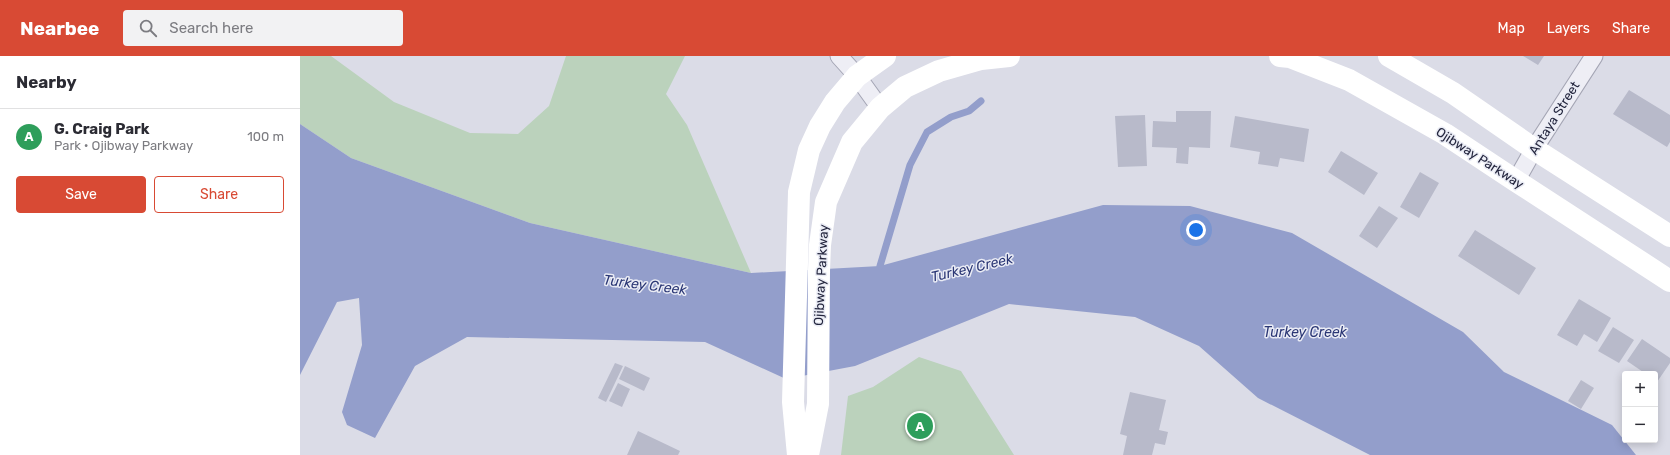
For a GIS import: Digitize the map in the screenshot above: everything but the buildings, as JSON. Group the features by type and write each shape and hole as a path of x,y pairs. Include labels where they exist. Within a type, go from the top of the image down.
{"main road":[{"name":"Ojibway Parkway","path":"798,455 792,402 799,192 809,150 820,126 835,102 857,76 885,56"},
{"name":"Ojibway Parkway","path":"808,455 818,404 820,245 826,202 852,142 880,108 905,87 939,71 981,59 1009,56"},
{"name":"Ojibway Parkway","path":"1280,56 1290,58 1349,80 1445,134 1670,281"},
{"path":"1389,56 1453,93 1534,149 1670,236"}],"street":[{"path":"839,56 857,76 880,108"},
{"name":"Antaya Street","path":"1516,181 1534,149 1594,56"}],"green space":[{"path":"300,56 331,56 394,102 470,133 518,134 549,106 566,56 685,56 666,94 687,125 751,273 530,223 351,158 300,124"},
{"path":"919,357 961,371 1014,455 841,455 848,396 873,387"}],"water":[{"name":"Turkey Creek","path":"300,124 351,158 530,223 751,273 880,266 1103,205 1190,206 1292,233 1463,332 1504,372 1612,425 1622,438 1622,443 1626,443 1636,455 1370,455 1258,398 1199,346 1135,317 1009,304 855,366 786,379 705,342 467,337 415,366 375,438 347,425 342,412 362,345 359,298 337,302 300,375"}],"waterway":[{"path":"880,266 910,165 927,132 951,117 969,111 981,101"}],"place":[{"name":"G. Craig Park","path":"920,426"}]}
